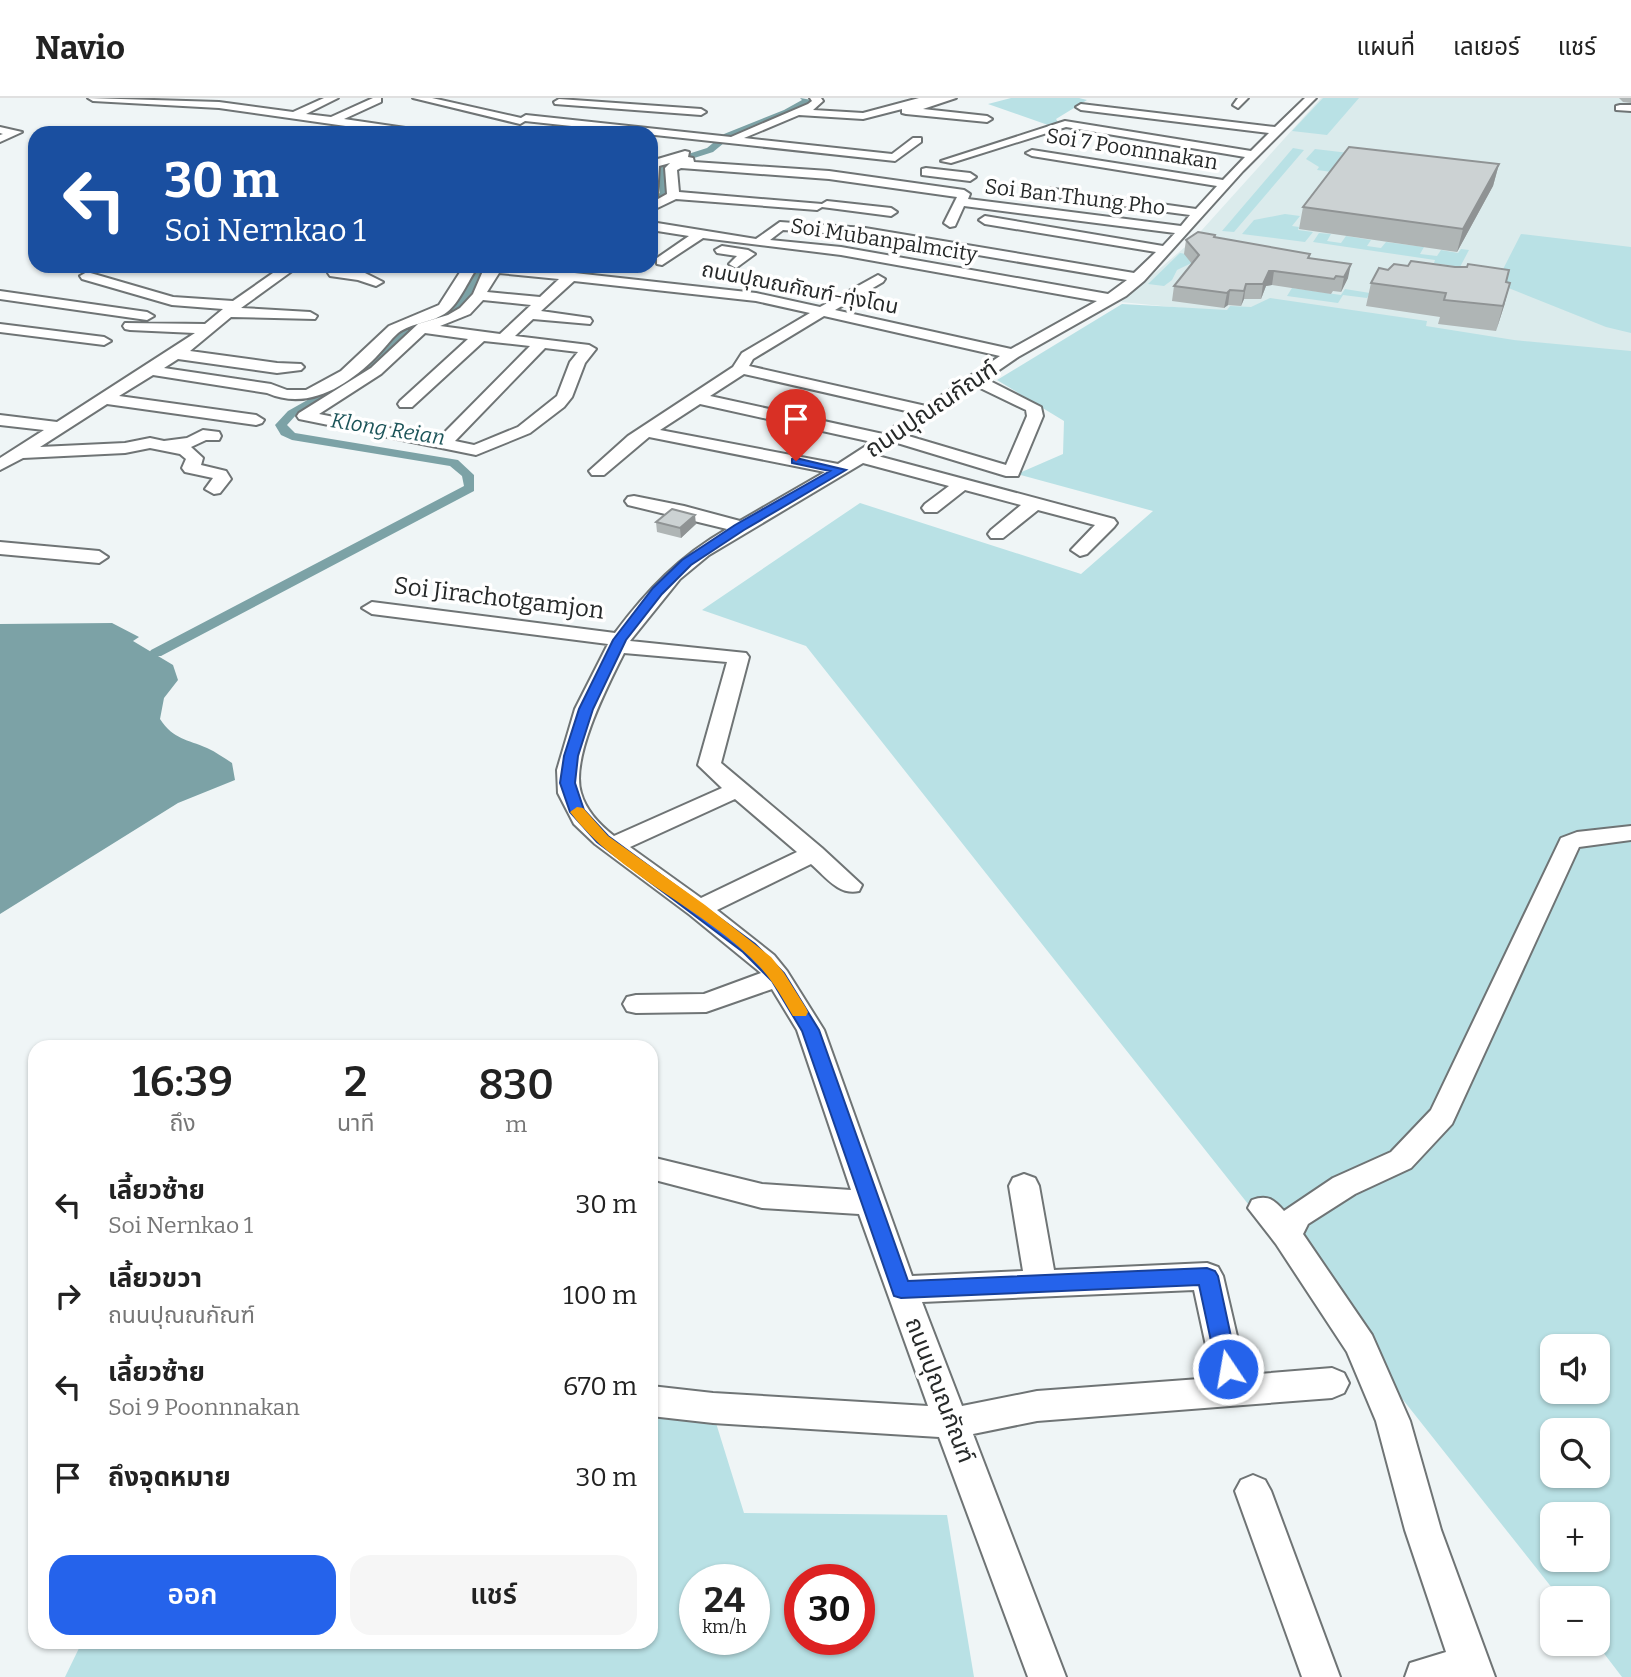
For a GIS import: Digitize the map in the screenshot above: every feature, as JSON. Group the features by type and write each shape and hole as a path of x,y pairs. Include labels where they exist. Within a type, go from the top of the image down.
{"street":[{"path":"93,98 194,103 367,126"},
{"path":"283,126 334,98"},
{"path":"331,126 377,100 367,98"},
{"path":"419,98 498,103 482,112"},
{"path":"419,98 523,123 563,126"},
{"path":"658,204 664,202 672,189 671,171 675,164 716,152 724,138 757,130 799,112 815,104 818,101 815,98"},
{"path":"799,112 863,116 931,98"},
{"path":"951,98 906,111 987,119"},
{"name":"ถนนปุณณกัณฑ์","path":"1047,1677 954,1423 901,1290 810,1030 778,977 749,948 612,846 582,819 567,783 571,756 583,717 618,643 645,606 673,575 702,551 739,527 841,470 1013,354 1111,299 1139,278 1223,183 1311,98"},
{"path":"658,162 702,149 778,111 794,100"},
{"path":"522,105 551,105 702,117 551,105 523,123"},
{"path":"1081,107 1278,131"},
{"path":"1076,126 1099,108"},
{"path":"947,160 1065,124 1135,135 1223,183"},
{"path":"0,130 16,132 0,139"},
{"path":"757,130 811,138"},
{"path":"658,133 724,138 970,177"},
{"path":"1115,149 1135,135"},
{"path":"851,178 870,160 895,158 917,140"},
{"name":"Soi 7 Poonnnakan","path":"1032,153 1223,183"},
{"path":"675,164 749,174 851,178 964,194 950,223"},
{"path":"672,189 888,215 912,186 914,170"},
{"path":"1047,192 1223,183"},
{"path":"672,189 790,191"},
{"path":"842,190 903,198"},
{"name":"Soi Ban Thung Pho","path":"960,202 1184,230"},
{"path":"658,215 686,218"},
{"path":"985,220 1161,254"},
{"name":"Soi Mubanpalmcity","path":"658,227 759,243 841,251 1111,299"},
{"path":"759,243 774,227 865,232 1139,278"},
{"path":"662,261 700,234"},
{"path":"1012,236 1161,254"},
{"path":"658,247 748,254 736,264"},
{"path":"0,465 176,354 231,308 282,273"},
{"path":"335,273 360,276 376,282"},
{"path":"151,370 271,389 286,396 310,394 341,377 365,359 393,330 413,318 444,308 469,273"},
{"path":"421,328 589,349 578,362 564,397 558,404 524,430 476,450 305,416 376,371 421,328 461,314 479,295 489,273"},
{"name":"ถนนปุณณกัณฑ์-ทุ่งโดน","path":"550,273 756,297 1013,354"},
{"path":"503,339 543,302 583,273"},
{"path":"87,276 164,299 310,316"},
{"path":"598,471 647,432 699,399 740,368 747,356 878,279"},
{"path":"164,299 198,286"},
{"path":"0,295 147,316 86,352"},
{"path":"479,295 543,302"},
{"path":"530,314 585,321"},
{"path":"130,326 208,329"},
{"path":"0,328 104,341"},
{"path":"406,404 480,336"},
{"path":"442,444 542,343"},
{"path":"176,354 277,368 296,367"},
{"path":"740,368 928,411"},
{"path":"699,399 889,438 1012,472 1035,416 1033,407 974,379"},
{"path":"105,399 256,420"},
{"path":"0,420 60,427"},
{"path":"647,432 841,470"},
{"path":"159,445 185,444 204,435 213,436"},
{"path":"21,453 125,448 150,443 185,450 191,460 222,476 214,489"},
{"path":"861,457 1108,523 1080,550"},
{"path":"931,508 962,484"},
{"path":"634,501 684,511 739,527"},
{"path":"997,534 1035,503"},
{"path":"0,548 99,557"},
{"name":"Soi Jirachotgamjon","path":"372,608 618,643 739,657 709,765 737,790"},
{"path":"612,846 737,790 850,885"},
{"path":"1287,1235 1297,1216 1344,1186 1401,1160 1442,1116 1569,843 1577,839 1631,833"},
{"path":"699,909 814,853"},
{"path":"636,1004 706,1003 778,977"},
{"path":"658,1170 762,1196 871,1203"},
{"path":"1024,1186 1041,1283"},
{"path":"1263,1208 1287,1235 1360,1345 1392,1422 1423,1530 1473,1671 1424,1677"},
{"path":"901,1290 1207,1276 1233,1392"},
{"path":"658,1402 713,1408 954,1423 1037,1406 1332,1382"},
{"path":"1253,1491 1321,1677"}],"shaded area":[{"path":"1011,98 1087,100 1056,119 1058,122 1048,125 988,104"},
{"path":"1321,98 1631,98 1631,352 1121,302 1192,241"},
{"path":"1323,98 1359,98 1327,135 1292,131"},
{"path":"1293,148 1304,150 1234,232 1222,231"},
{"path":"1315,149 1349,153 1332,172 1317,170 1319,167 1306,159"},
{"path":"1285,214 1300,216 1292,226 1299,227 1298,230 1313,232 1305,242 1242,234 1254,220"},
{"path":"1319,233 1331,234 1327,241 1341,243 1346,236 1371,240 1367,246 1381,248 1386,242 1424,247 1420,254 1437,256 1441,250 1458,253 1461,249 1469,250 1460,267 1434,263 1435,260 1313,242"},
{"path":"1521,234 1631,247 1631,333 1606,327 1496,283"},
{"path":"1180,253 1204,257 1177,270 1172,280 1164,286 1148,284"},
{"path":"1292,288 1341,295 1345,289 1370,293 1367,298 1343,295 1338,303 1287,296"},
{"path":"1270,298 1427,321 1426,326 1514,340 1631,351 1631,1677 1622,1677 1606,1656 1610,1656 1610,1586 1550,1586 806,646 702,610 860,503 1081,574 1153,511 1017,474 1063,454 1064,421 997,380 1122,304 1227,310 1230,306 1251,307"},
{"path":"112,623 139,637 133,641 173,665 178,680 164,698 160,719 176,735 232,763 235,780 178,803 0,914 0,624"},
{"path":"658,1419 716,1423 744,1513 947,1515 974,1677 65,1677 79,1649 658,1649"}],"building":[{"path":"1349,147 1499,164 1463,229 1303,207"},
{"path":"1198,232 1310,254 1308,258 1351,264 1344,277 1336,276 1334,279 1269,271 1263,284 1246,284 1244,291 1230,290 1227,293 1174,286 1199,255 1186,240"},
{"path":"1411,261 1455,267 1467,267 1468,264 1509,270 1506,282 1510,283 1503,306 1444,300 1446,293 1371,283 1379,268 1388,270 1394,264 1408,266"},
{"path":"672,509 695,515 680,528 656,522"}],"waterway":[{"name":"Klong Reian","path":"658,198 664,194 661,173 666,164 710,150 727,136 787,112 808,100 804,98"},
{"name":"Klong Reian","path":"156,653 470,488 468,475 454,463 292,436 285,433 281,425 292,413 361,374 416,324 455,310 480,273"}],"slow traffic":[{"path":"577,812 603,839 765,961 799,1012"}],"route":[{"path":"796,461 841,470 739,527 702,551 657,591 620,640 586,709 571,756 567,783 577,812 603,839 749,948 765,961 778,977 810,1030 901,1290 1207,1276 1228,1369"}]}
